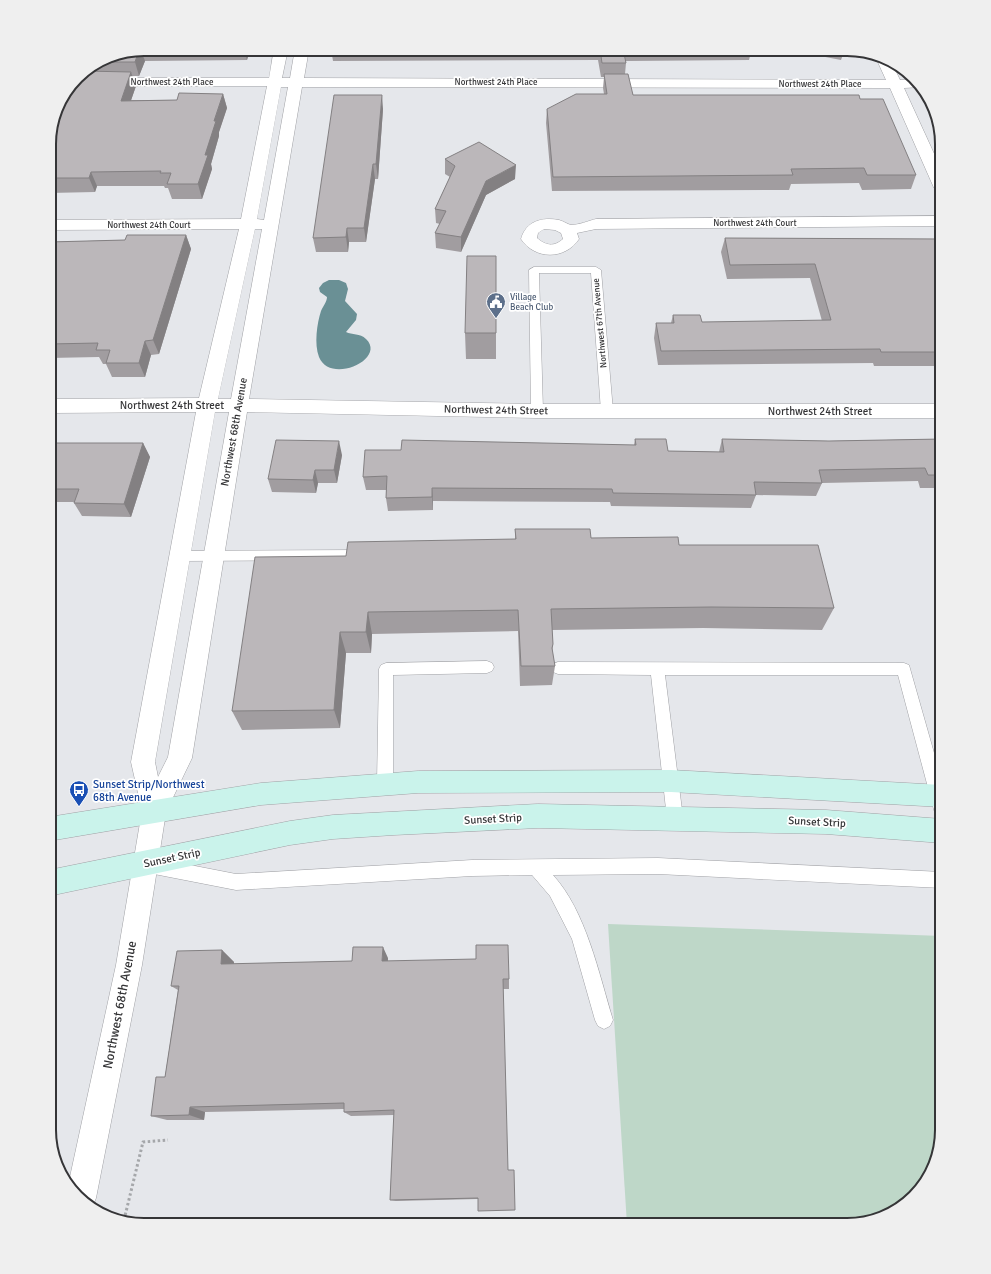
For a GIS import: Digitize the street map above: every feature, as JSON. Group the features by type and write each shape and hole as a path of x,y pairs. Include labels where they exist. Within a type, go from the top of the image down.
{"street":[{"name":"Northwest 68th Avenue","path":"154,811 143,762 207,405 248,224 279,56"},
{"name":"Northwest 68th Avenue","path":"82,1192 128,965 154,811 180,758 239,405 301,56"},
{"path":"886,66 935,173"},
{"name":"Northwest 24th Place","path":"89,82 296,81 911,84"},
{"name":"Northwest 24th Court","path":"568,230 596,224 935,221"},
{"name":"Northwest 24th Court","path":"56,225 271,224"},
{"name":"Northwest 24th Street","path":"56,406 239,405 537,411 935,411"},
{"path":"56,828 261,794 385,784 511,780 671,781 935,801"},
{"name":"Sunset Strip","path":"56,883 290,833 333,827 538,816 826,822 935,830"}],"lane":[{"name":"Northwest 67th Avenue","path":"537,411 534,270 596,270 607,411"},
{"path":"180,556 380,555"},
{"path":"385,784 386,669 487,667"},
{"path":"558,668 904,669 935,780"},
{"path":"657,669 675,818"},
{"path":"144,864 236,882 472,868 658,866 935,880"},
{"path":"536,868 556,890 580,937 604,1020"}],"path":[{"path":"125,1216 143,1142 168,1140"}],"green space":[{"path":"608,924 935,936 934,1142 932,1153 926,1169 913,1188 905,1196 886,1209 853,1218 627,1218"}],"water":[{"path":"329,280 339,280 346,283 348,289 345,301 357,314 356,320 346,332 364,337 370,347 369,354 363,361 344,369 334,369 325,365 317,352 316,340 318,321 327,297 320,292 319,288 323,283"}],"building":[{"path":"601,56 624,56 626,63 602,63"},
{"path":"137,57 135,62 113,62"},
{"path":"95,71 131,72 121,101 177,100 179,93 223,94 205,155 208,155 198,184 167,184 171,173 160,173 161,171 91,172 89,178 56,178 56,138 59,121 65,105 74,90"},
{"path":"604,74 628,74 633,95 859,95 860,99 883,99 916,175 867,175 864,168 791,169 793,175 553,177 547,109 576,94 607,94"},
{"path":"334,95 382,95 376,164 373,164 364,228 347,228 346,237 313,238"},
{"path":"479,142 516,165 486,181 461,237 435,233 446,211 435,209 455,166 445,159"},
{"path":"127,235 186,235 153,340 145,341 139,363 106,363 110,350 96,350 98,343 56,344 56,242 125,240"},
{"path":"725,238 935,239 935,352 881,352 880,349 661,351 656,323 674,323 673,315 700,315 702,322 831,320 815,264 730,265"},
{"path":"467,256 496,256 496,333 465,333"},
{"path":"635,439 666,439 668,451 724,452 722,439 829,441 935,439 935,475 928,475 925,468 819,470 822,483 754,482 756,495 613,493 612,489 432,488 432,497 386,498 387,476 363,477 365,450 401,450 402,440 636,445"},
{"path":"276,440 339,441 334,470 315,470 313,480 268,479"},
{"path":"56,443 143,443 124,504 74,503 79,489 56,489"},
{"path":"515,529 590,529 591,538 678,537 679,545 818,545 834,608 711,607 551,609 552,648 555,666 521,666 518,610 368,612 366,632 340,632 334,710 232,711 255,557 346,556 348,542 516,539"},
{"path":"476,945 508,945 509,979 503,979 508,1170 514,1170 515,1210 478,1211 478,1198 390,1200 394,1110 344,1112 344,1103 190,1107 189,1115 151,1116 156,1077 165,1077 179,986 171,986 177,951 222,950 221,964 352,961 353,947 383,947 382,961 476,959"}],"place":[{"name":"Village Beach Club","path":"496,319"},
{"name":"Sunset Strip/Northwest 68th Avenue","path":"79,807"}]}
